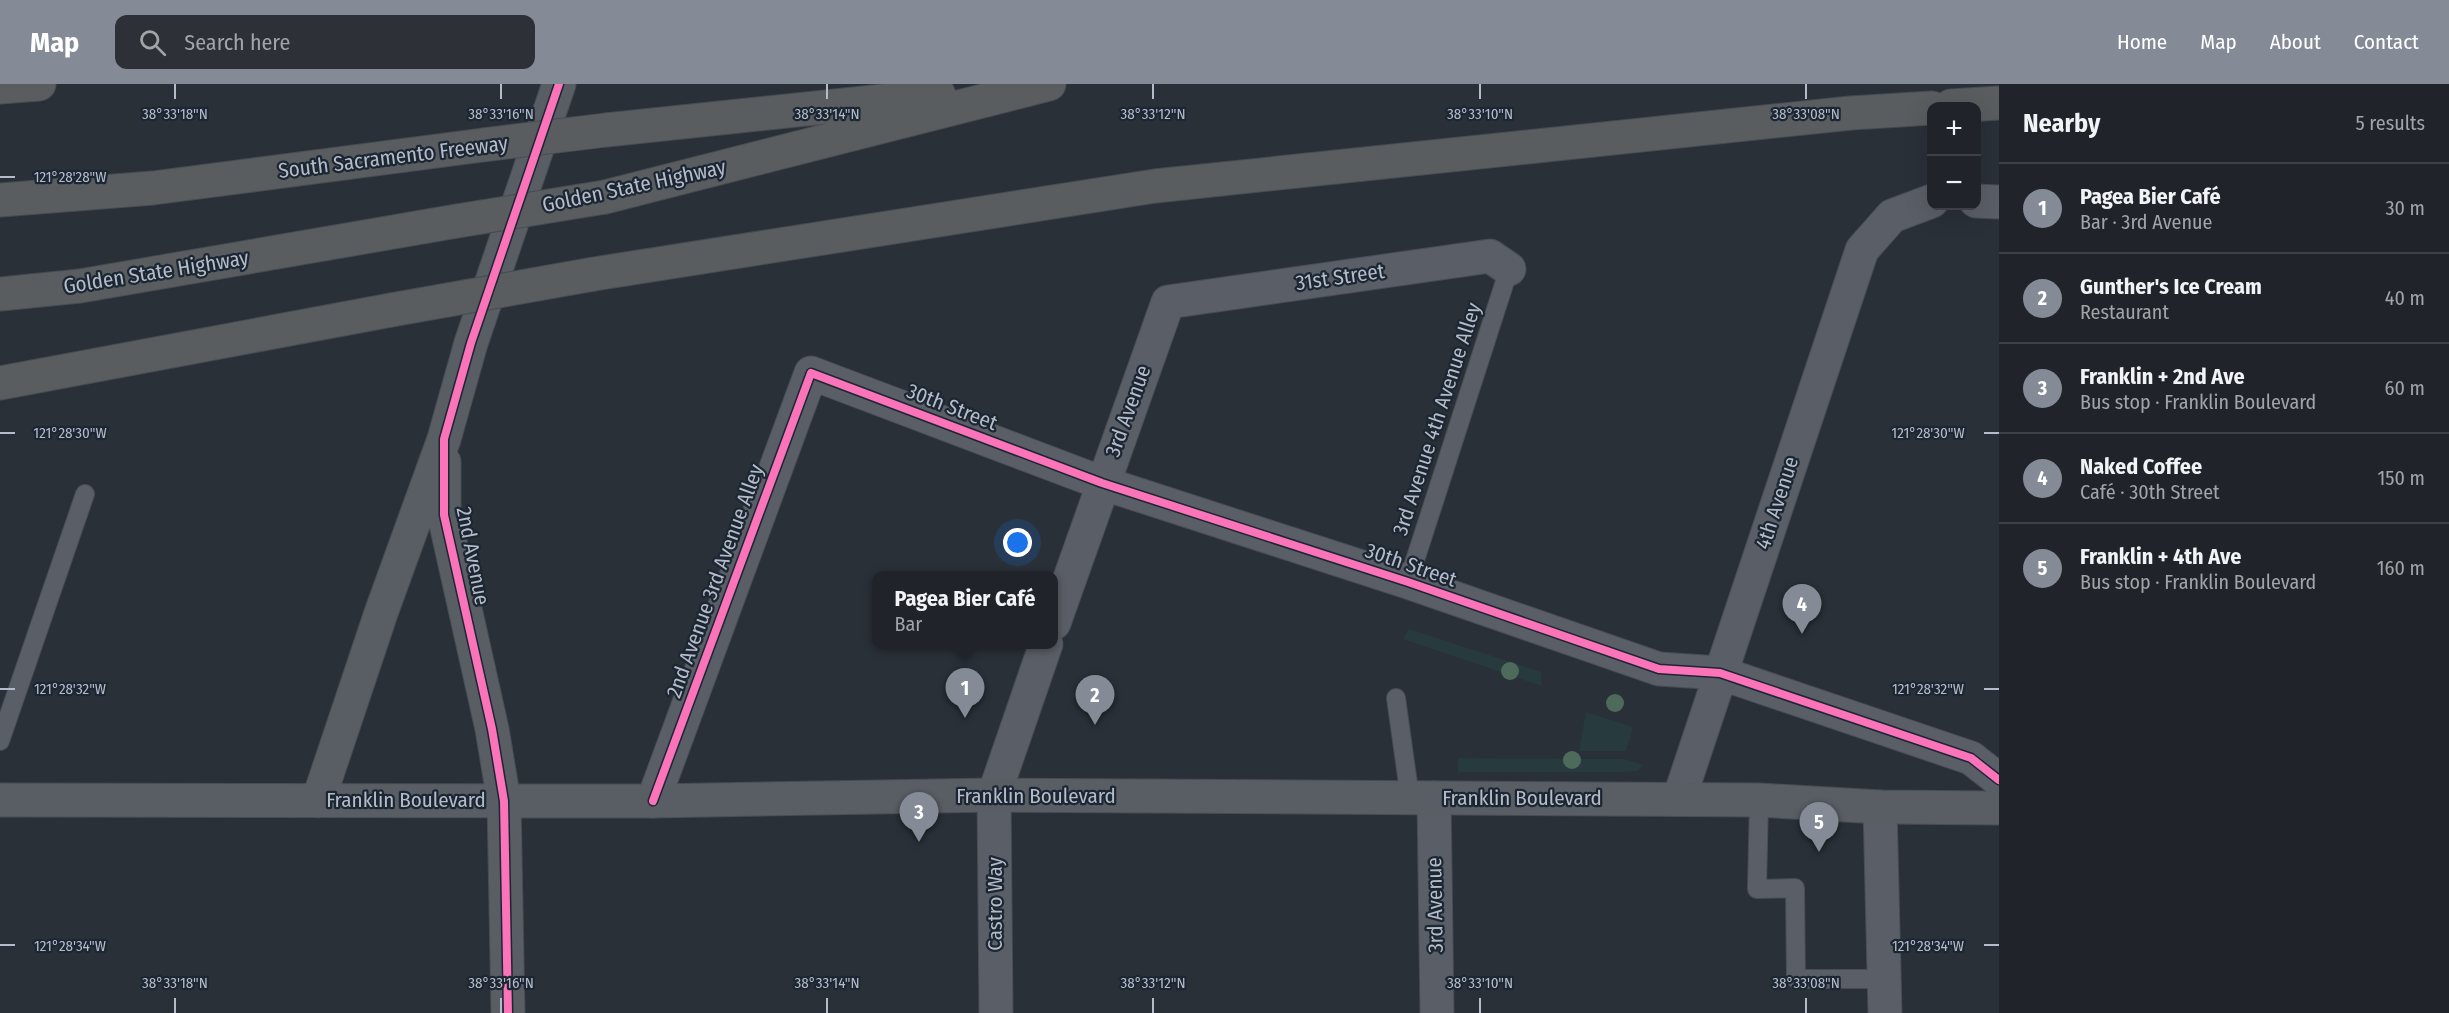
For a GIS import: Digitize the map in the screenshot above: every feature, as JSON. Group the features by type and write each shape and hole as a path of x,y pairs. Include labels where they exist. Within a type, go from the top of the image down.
{"highway":[{"path":"0,87 39,84"},
{"name":"South Sacramento Freeway","path":"0,200 153,188 606,130 1037,84"},
{"name":"Golden State Highway","path":"0,294 80,286 605,196 1049,84"},
{"path":"1981,104 1999,103"},
{"path":"0,383 391,309 594,274 1155,186 1839,114 1927,108"}],"main road":[{"name":"2nd Avenue","path":"318,801 381,613 444,439 471,343 559,84"},
{"name":"2nd Avenue","path":"444,439 444,515 492,729 504,801 508,1013"},
{"name":"Franklin Boulevard","path":"0,800 653,801 994,795 1759,800 1880,807 1999,808"}],"street":[{"path":"1981,201 1999,202"},
{"name":"4th Avenue","path":"1679,799 1862,250 1892,216 1927,203"},
{"name":"31st Street","path":"1168,302 1490,256 1509,269"},
{"name":"3rd Avenue","path":"1058,609 1168,302"},
{"name":"30th Street","path":"811,373 1102,483 1408,582 1659,669 1720,673 1971,758 1999,780"},
{"name":"2nd Avenue 3rd Avenue Alley","path":"653,801 811,373"},
{"path":"994,795 1045,649"},
{"name":"Castro Way","path":"994,795 996,1013"},
{"name":"3rd Avenue","path":"1422,798 1437,1013"},
{"path":"1880,807 1885,1013"}],"lane":[{"name":"3rd Avenue 4th Avenue Alley","path":"1408,582 1509,269"},
{"path":"0,741 85,494"},
{"path":"1396,698 1422,798"},
{"path":"1759,800 1757,889 1795,888 1796,979 1884,979"}],"green space":[{"path":"1409,629 1541,672 1542,686 1403,639"},
{"path":"1586,712 1633,727 1626,751 1579,751"},
{"path":"1458,758 1624,759 1643,765 1638,771 1624,772 1458,772"}],"cycle path":[{"path":"508,1013 504,801 492,729 444,515 444,439 471,343 559,84"},
{"path":"653,801 811,373 1102,483 1408,582 1659,669 1720,673 1971,758 1999,780"}],"place":[{"name":"Naked Coffee","path":"1802,634"},
{"name":"Pagea Bier Café","path":"965,718"},
{"name":"Gunther's Ice Cream","path":"1095,725"},
{"name":"Franklin + 2nd Ave","path":"919,842"},
{"name":"Franklin + 4th Ave","path":"1819,852"}]}
